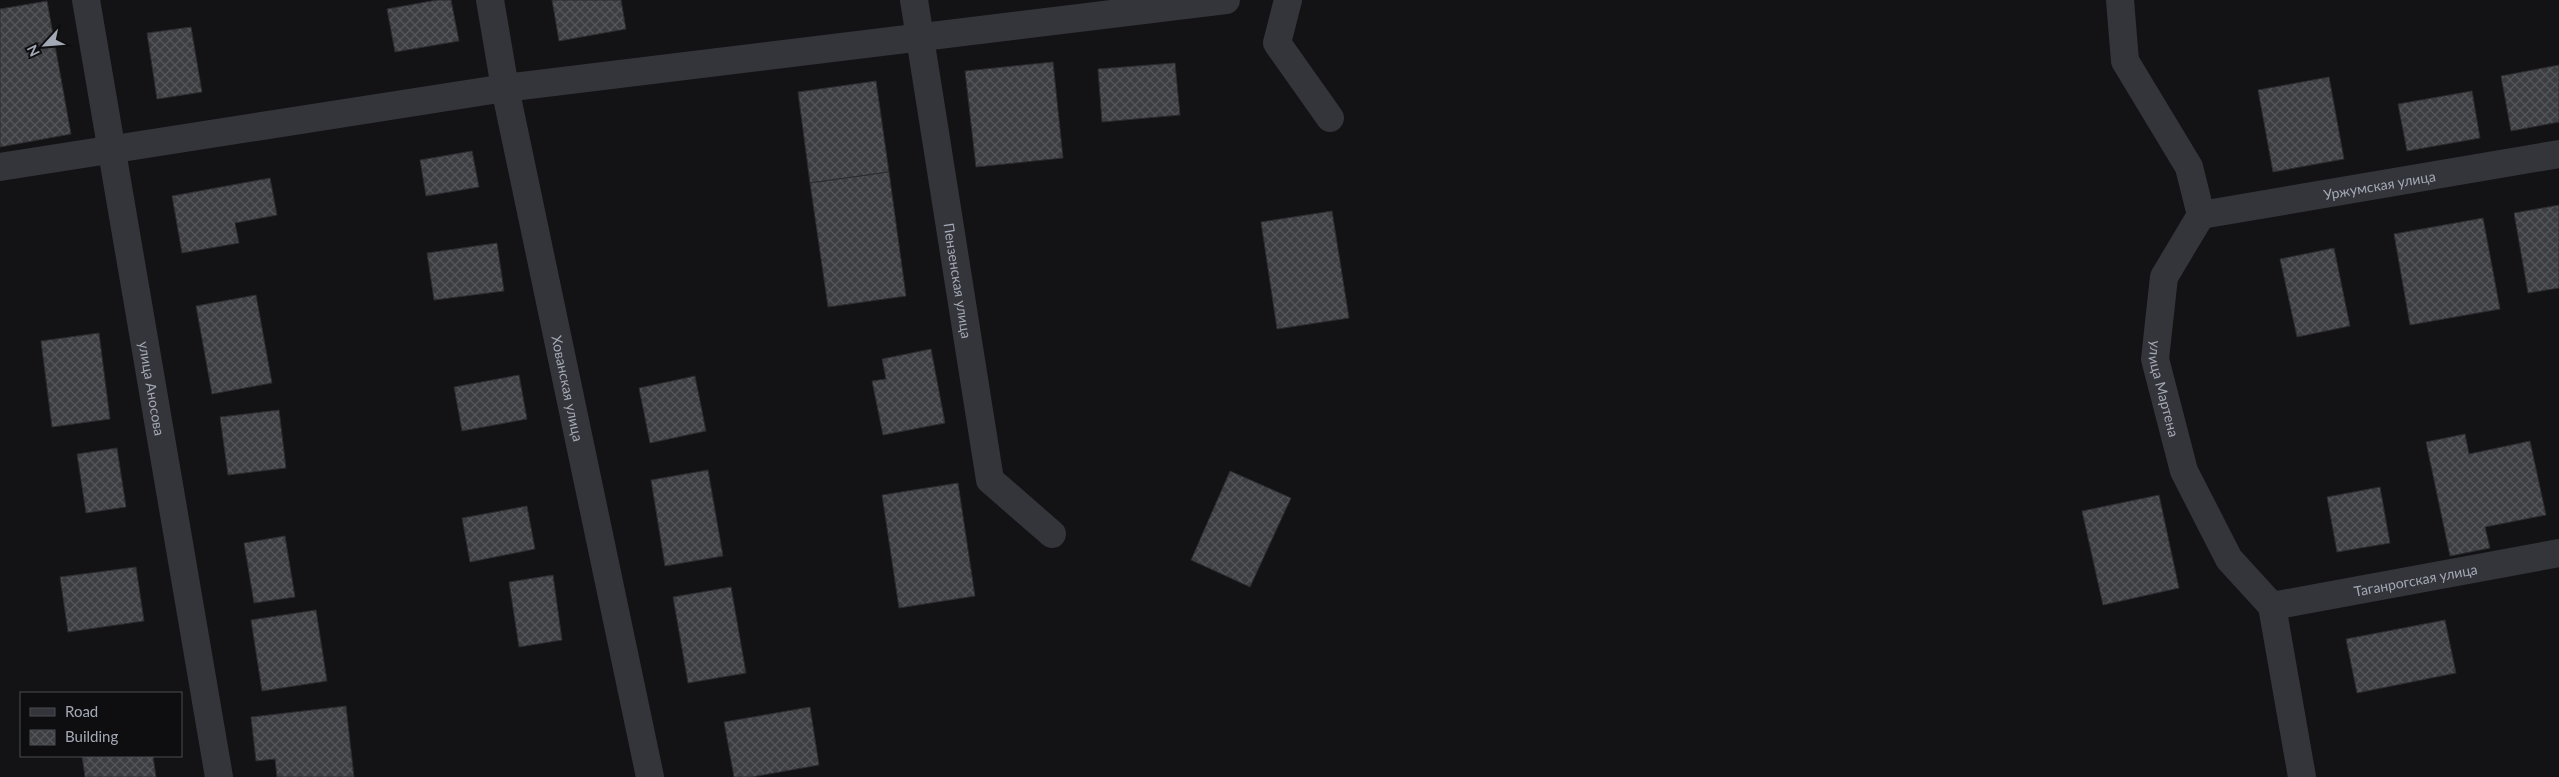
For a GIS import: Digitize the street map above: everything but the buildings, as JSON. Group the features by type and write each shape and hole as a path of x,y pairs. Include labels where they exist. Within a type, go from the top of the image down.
{"street":[{"name":"улица Аносова","path":"86,0 219,777"},
{"name":"Хованская улица","path":"490,0 505,88 650,777"},
{"name":"Пензенская улица","path":"914,0 990,480 1052,534"},
{"path":"0,167 505,88 1226,0"},
{"path":"1288,0 1277,44 1330,118"},
{"path":"2120,0 2125,61 2189,167 2201,216"},
{"name":"Уржумская улица","path":"2201,216 2559,154"},
{"name":"улица Мартена","path":"2201,216 2164,277 2155,359 2184,470 2229,560 2272,606"},
{"name":"Таганрогская улица","path":"2272,606 2559,553"},
{"path":"2272,606 2302,777"}]}
